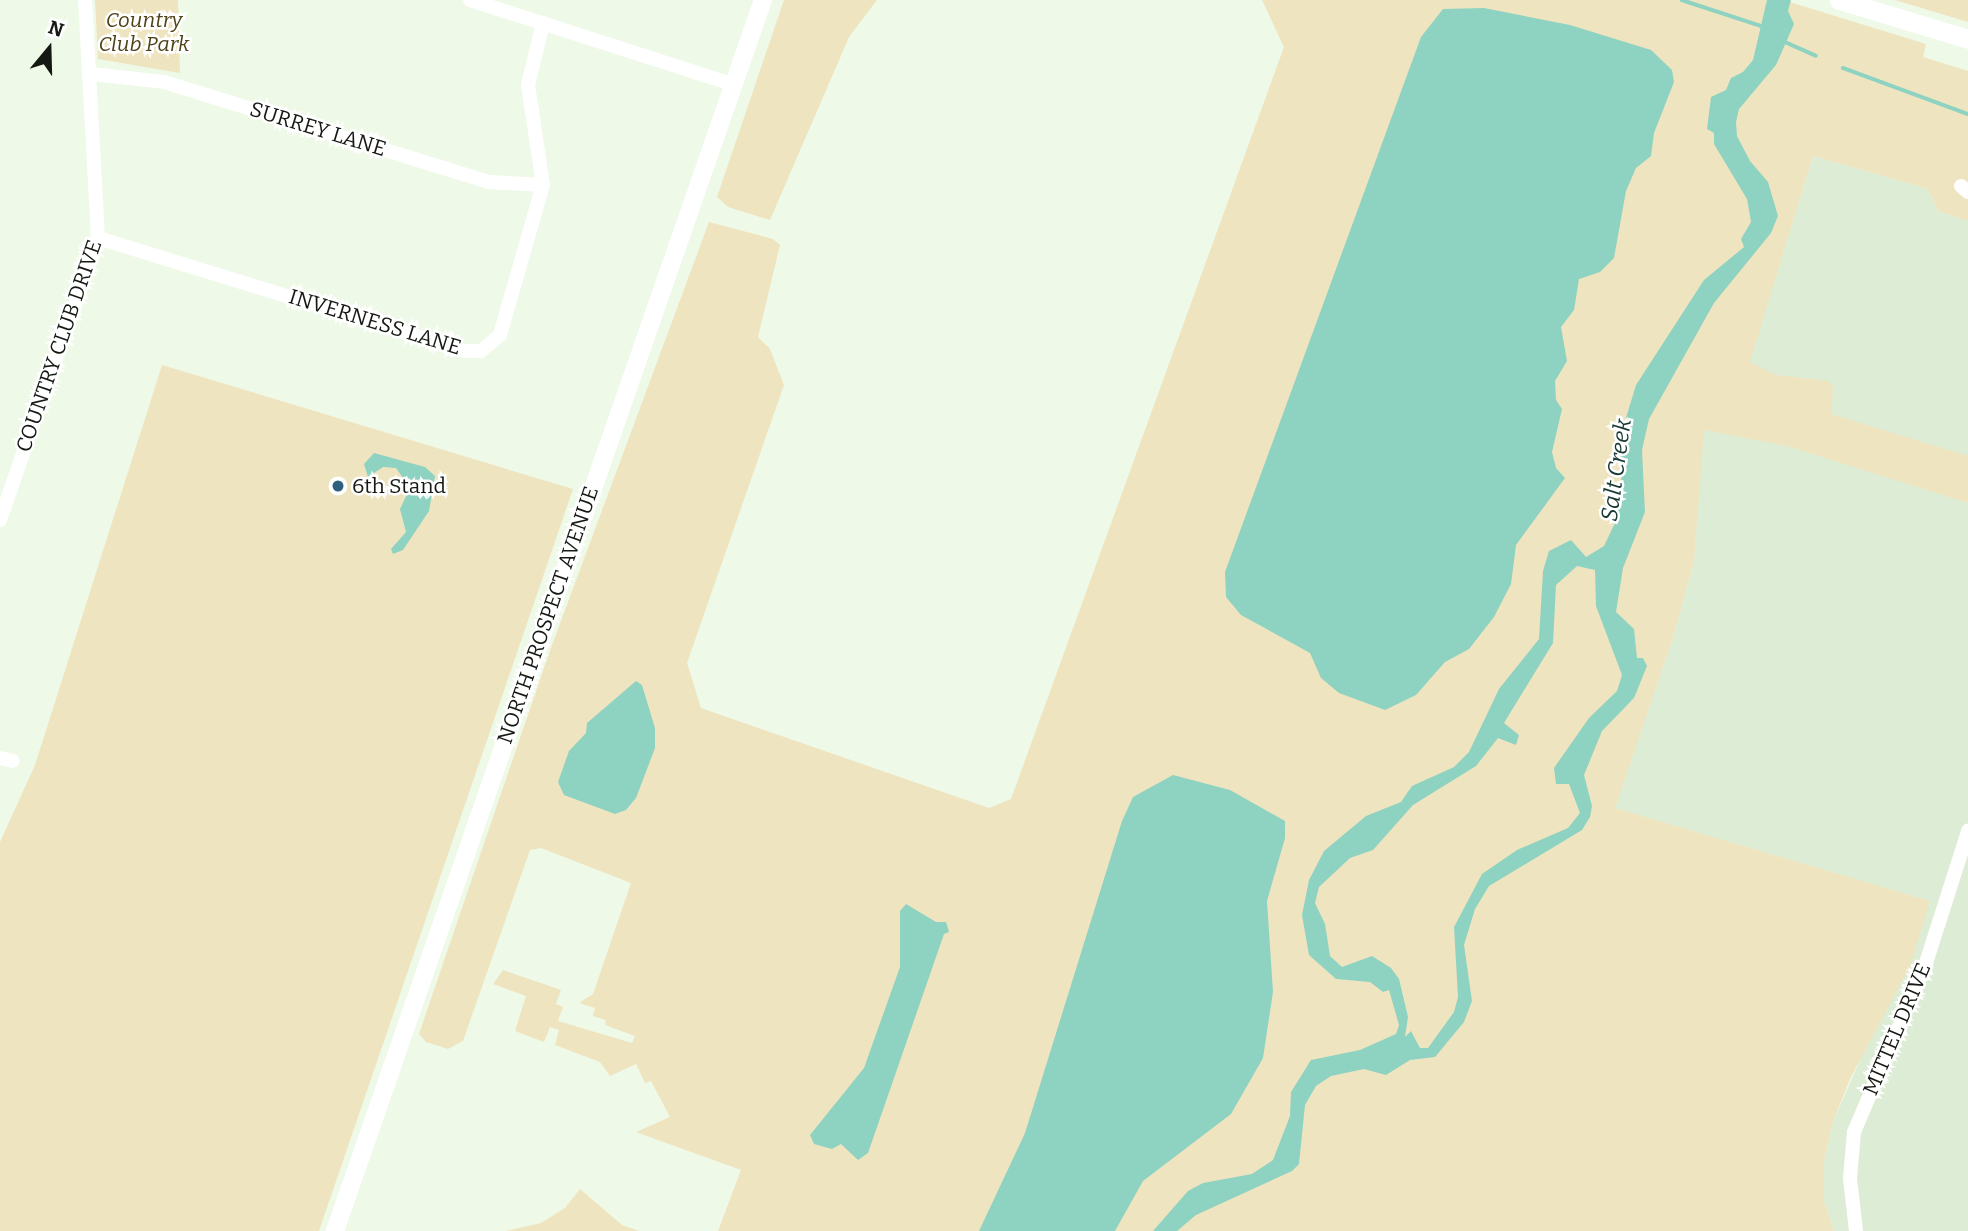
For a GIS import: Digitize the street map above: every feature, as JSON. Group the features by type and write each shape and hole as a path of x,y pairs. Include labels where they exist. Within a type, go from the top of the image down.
{"highway":[{"path":"1839,0 1968,39"}],"main road":[{"name":"NORTH PROSPECT AVENUE","path":"335,1231 763,0"}],"street":[{"name":"COUNTRY CLUB DRIVE","path":"0,520 98,238 92,74 85,0"},
{"path":"470,0 734,85"},
{"name":"INVERNESS LANE","path":"98,238 465,351 481,351 500,335 543,185 528,85 543,23"},
{"name":"SURREY LANE","path":"92,74 164,82 490,182 543,185"},
{"name":"MITTEL DRIVE","path":"1856,1231 1850,1178 1854,1132 1926,963 1968,831"}],"shaded area":[{"path":"1813,156 1928,189 1938,211 1968,221 1968,1231 1834,1231 1824,1201 1824,1161 1833,1122 1930,901 1614,808 1673,638 1694,561 1703,429 1778,270"}],"green space":[{"name":"Country Club Park","path":"95,0 178,0 180,73 98,59"},
{"path":"784,0 877,0 849,37 770,220 728,207 717,197"},
{"path":"1262,0 1783,0 1926,44 1923,57 1968,71 1968,221 1938,211 1928,189 1813,156 1750,362 1776,375 1828,381 1833,387 1831,414 1968,456 1968,503 1787,446 1704,430 1694,561 1673,638 1615,808 1930,901 1910,966 1850,1079 1833,1122 1824,1161 1824,1201 1834,1231 718,1231 741,1170 636,1132 670,1117 651,1081 645,1083 636,1064 610,1076 600,1062 555,1045 559,1030 550,1027 544,1042 515,1031 526,996 493,984 503,970 561,990 556,1004 563,1007 558,1021 632,1043 635,1036 605,1025 606,1020 593,1016 595,1008 579,1003 593,994 631,883 541,848 530,850 463,1041 448,1049 426,1042 419,1034 548,656 709,222 773,239 780,245 758,337 770,349 784,385 687,663 701,708 989,808 1011,799 1284,47"},
{"path":"1895,0 1968,0 1968,22"},
{"path":"162,365 573,489 319,1231 0,1231 0,842 35,765"},
{"path":"580,1189 622,1225 639,1231 506,1231 541,1223 565,1208"}],"water":[{"path":"1767,0 1791,0 1788,11 1794,24 1776,65 1739,109 1736,122 1737,136 1750,161 1768,182 1778,216 1771,233 1714,303 1649,419 1642,450 1645,512 1623,568 1616,612 1634,629 1637,658 1643,658 1647,666 1634,698 1602,731 1584,775 1592,806 1590,817 1582,830 1489,886 1475,909 1464,945 1472,1001 1464,1022 1435,1057 1410,1060 1386,1075 1364,1069 1331,1076 1316,1086 1305,1105 1299,1164 1292,1171 1196,1215 1177,1231 1153,1231 1188,1191 1203,1183 1252,1174 1273,1160 1290,1116 1291,1092 1311,1060 1360,1050 1396,1034 1399,1025 1389,990 1383,992 1370,982 1336,979 1309,955 1302,915 1309,880 1324,851 1366,816 1401,802 1412,786 1454,767 1469,752 1499,689 1539,639 1543,571 1549,551 1571,540 1586,557 1604,546 1615,523 1621,494 1622,431 1636,385 1704,280 1744,247 1741,239 1751,222 1747,199 1714,144 1714,133 1707,129 1711,97 1726,90 1731,78 1743,72 1753,60","holes":["1577,566 1595,570 1596,606 1622,675 1617,691 1589,718 1554,768 1556,784 1569,784 1580,813 1568,828 1517,850 1482,874 1454,927 1458,997 1454,1012 1428,1048 1420,1048 1411,1031 1405,1037 1408,1017 1399,979 1391,968 1372,956 1342,967 1330,956 1325,924 1315,903 1319,887 1350,858 1373,850 1413,805 1476,766 1498,738 1516,745 1519,735 1504,723 1553,643 1556,585"]},
{"path":"1484,8 1570,25 1651,50 1672,70 1674,82 1654,133 1651,156 1636,168 1626,191 1614,258 1600,272 1579,279 1574,310 1561,327 1567,361 1555,381 1556,400 1562,409 1552,452 1556,468 1565,478 1516,545 1511,584 1494,617 1469,649 1445,662 1416,695 1385,710 1339,693 1321,678 1310,653 1241,615 1226,597 1225,572 1421,37 1443,9"},
{"path":"374,453 425,467 435,476 429,511 403,550 393,554 391,549 406,532 400,509 410,488 396,468 383,467 368,477 364,464"},
{"path":"636,681 642,685 655,728 655,748 636,798 626,810 615,814 564,795 558,782 569,751 586,733 587,723"},
{"path":"1173,775 1230,790 1285,821 1285,838 1267,901 1273,992 1263,1058 1231,1114 1143,1181 1115,1231 979,1231 1025,1133 1122,821 1133,797"},
{"path":"906,904 936,922 946,922 949,932 944,934 868,1153 858,1160 841,1144 832,1149 814,1144 810,1135 864,1068 900,967 900,911"}],"waterway":[{"path":"1682,0 1767,28"},
{"path":"1783,41 1816,56"},
{"path":"1843,68 1968,114"}],"place":[{"name":"6th Stand","path":"338,486"}],"water label":[{"name":"Salt Creek","path":"1616,470"}]}
